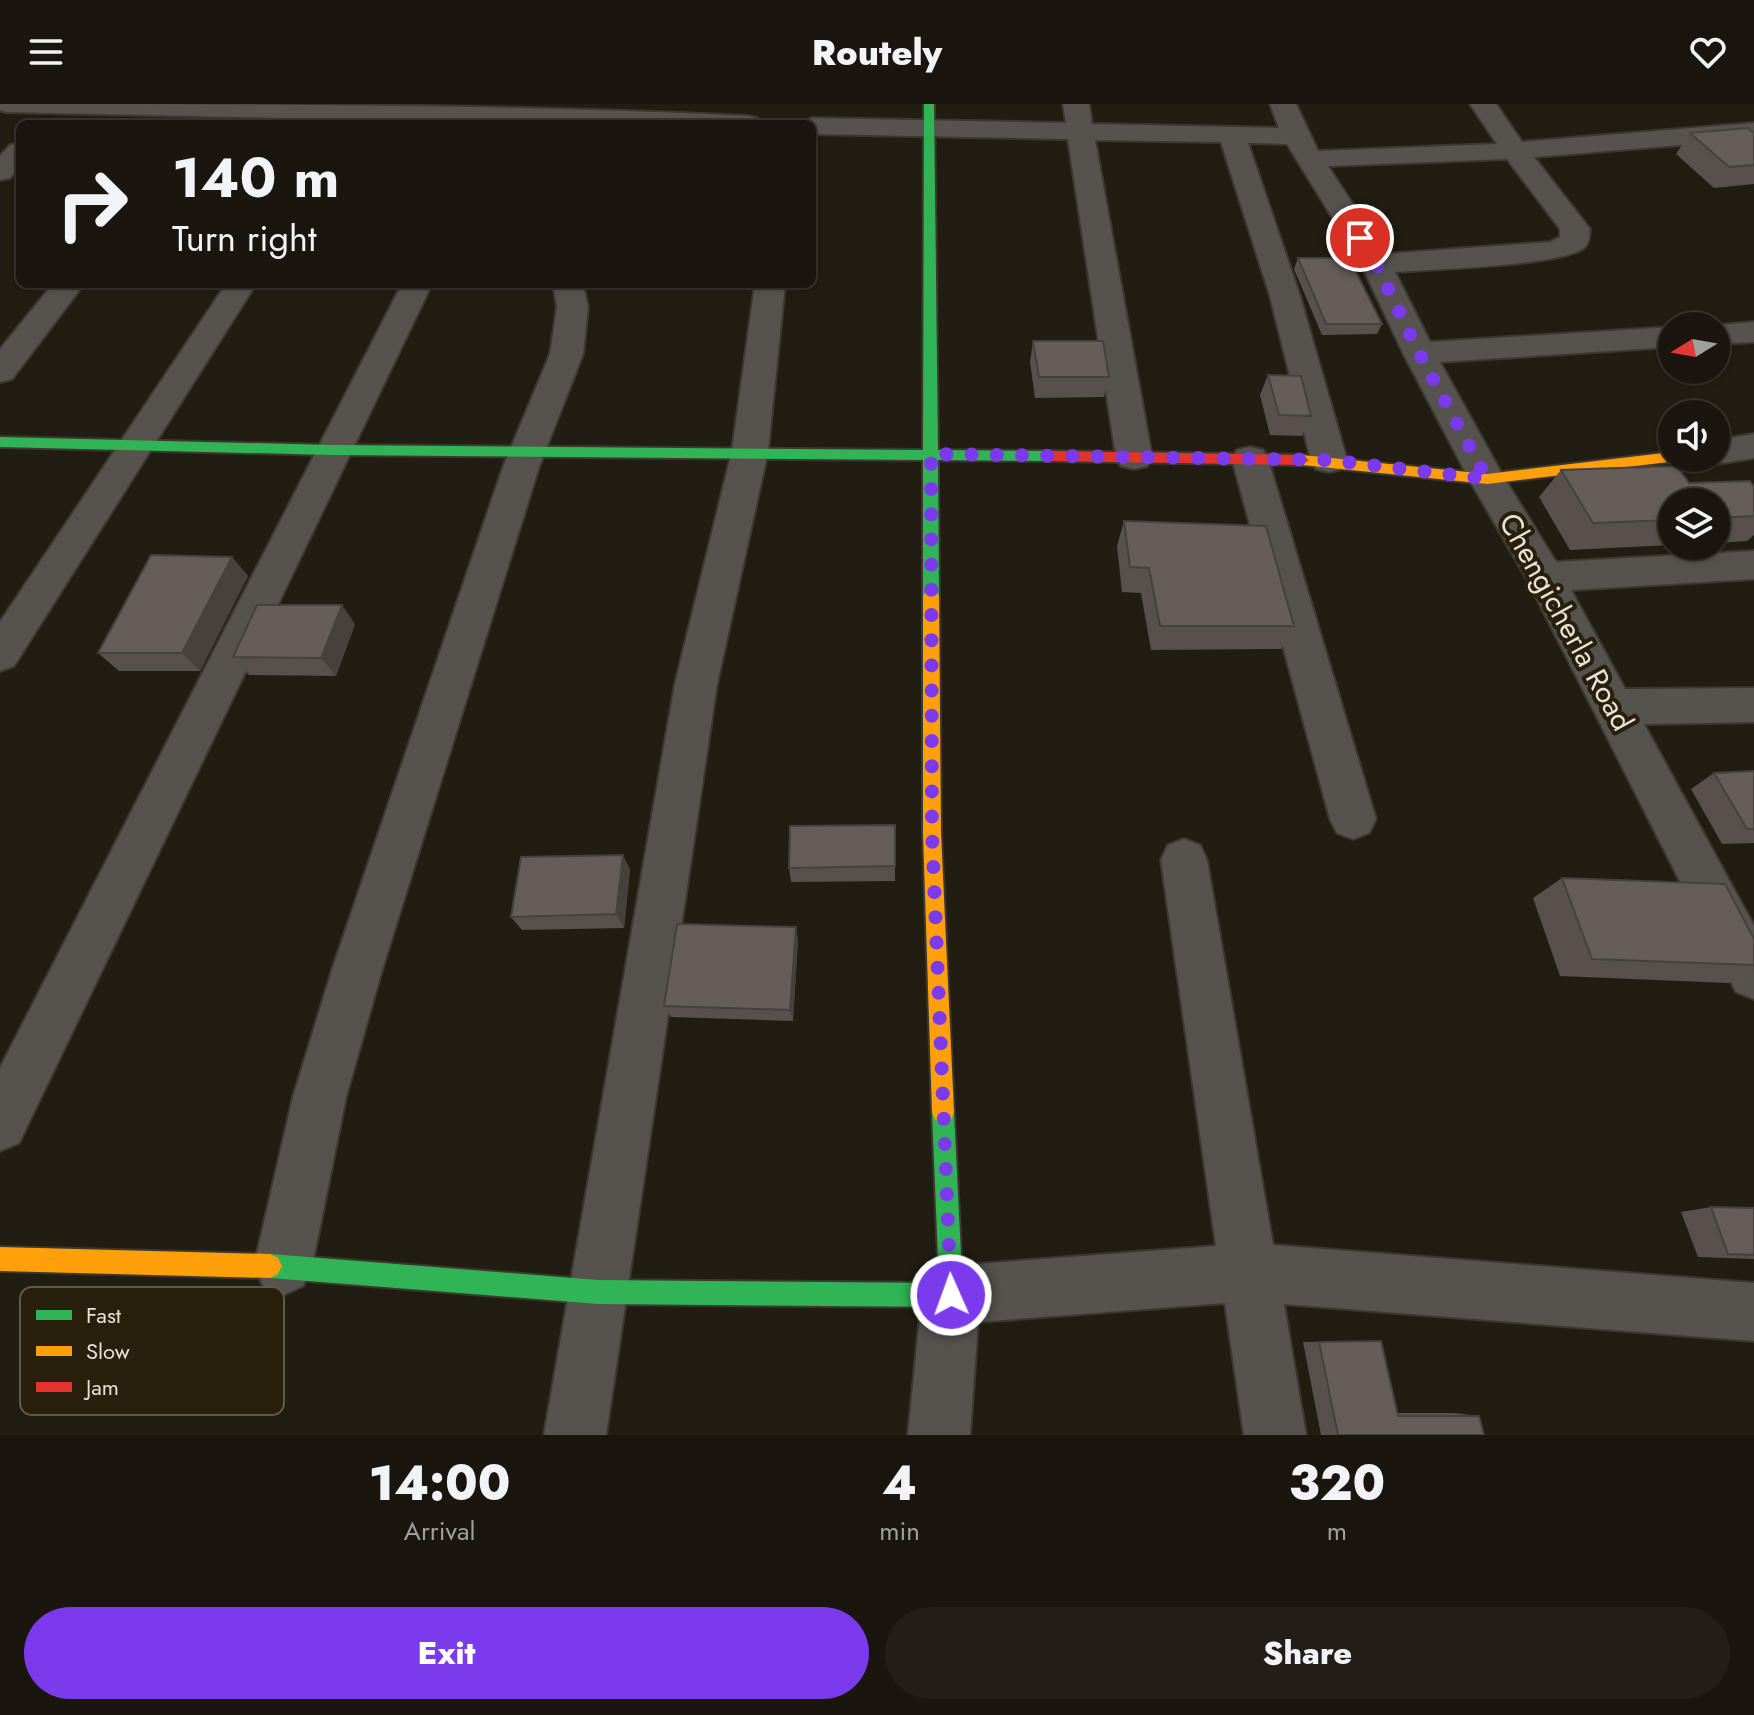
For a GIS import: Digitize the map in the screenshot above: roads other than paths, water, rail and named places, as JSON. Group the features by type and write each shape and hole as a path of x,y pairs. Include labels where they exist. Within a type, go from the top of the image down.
{"street":[{"path":"5,104 58,111 635,115 698,120"},
{"path":"1376,264 1555,250 1574,242 1575,229 1483,104"},
{"path":"816,120 928,116 1078,117 1232,135 1296,133 1515,151 1754,131"},
{"path":"928,116 932,833 951,1295 939,1435"},
{"path":"1078,117 1134,457"},
{"name":"Chengicherla Road","path":"1296,133 1376,264 1419,353 1487,479 1545,577 1754,975"},
{"path":"1232,135 1272,246 1329,460"},
{"path":"0,172 16,155"},
{"path":"0,371 66,288"},
{"path":"0,655 238,288"},
{"path":"0,1124 415,288"},
{"path":"283,1266 334,1045 526,450 568,349 575,324 569,288"},
{"path":"575,1435 696,684 750,451 770,288"},
{"path":"1730,333 1754,332"},
{"path":"1419,353 1658,338"},
{"path":"0,442 332,450 750,451 1329,460 1487,479 1658,459"},
{"path":"1730,450 1754,446"},
{"path":"1250,459 1353,819"},
{"path":"1545,577 1754,565"},
{"path":"1613,707 1754,705"},
{"path":"1184,860 1275,1435"},
{"path":"0,1259 283,1266 598,1292 951,1295 1251,1272 1754,1312"}]}
